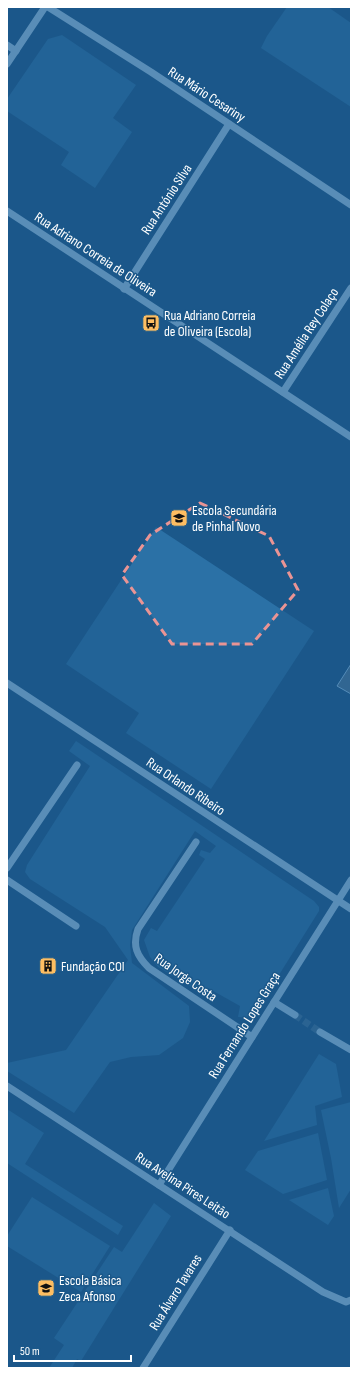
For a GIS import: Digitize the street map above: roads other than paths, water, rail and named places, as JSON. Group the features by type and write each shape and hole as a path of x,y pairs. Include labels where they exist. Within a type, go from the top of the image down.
{"street":[{"path":"7,64 46,7"},
{"name":"Rua Mário Cesariny","path":"46,7 229,124 351,205"},
{"path":"7,45 16,51"},
{"name":"Rua António Silva","path":"124,289 229,124"},
{"name":"Rua Adriano Correia de Oliveira","path":"7,211 351,437"},
{"name":"Rua Amélia Rey Colaço","path":"283,392 351,288"},
{"name":"Rua Orlando Ribeiro","path":"7,683 351,909"},
{"path":"7,868 77,765"},
{"name":"Rua Jorge Costa","path":"196,842 138,929 135,938 137,953 140,960 148,968 252,1037"},
{"path":"7,880 76,926"},
{"name":"Rua Fernando Lopes Graça","path":"159,1185 351,880"},
{"path":"274,1002 295,1015"},
{"path":"320,1032 351,1050"},
{"name":"Rua Avelina Pires Leitão","path":"7,1086 323,1292 349,1301"},
{"name":"Rua Álvaro Tavares","path":"143,1368 230,1230"}],"tunnel":[{"path":"295,1015 320,1032"}],"place":[{"name":"Rua Adriano Correia de Oliveira (Escola)","path":"151,323"},
{"name":"Escola Secundária de Pinhal Novo","path":"179,518"},
{"name":"Fundação COI","path":"48,966"},
{"name":"Escola Básica Zeca Afonso","path":"46,1288"}]}
